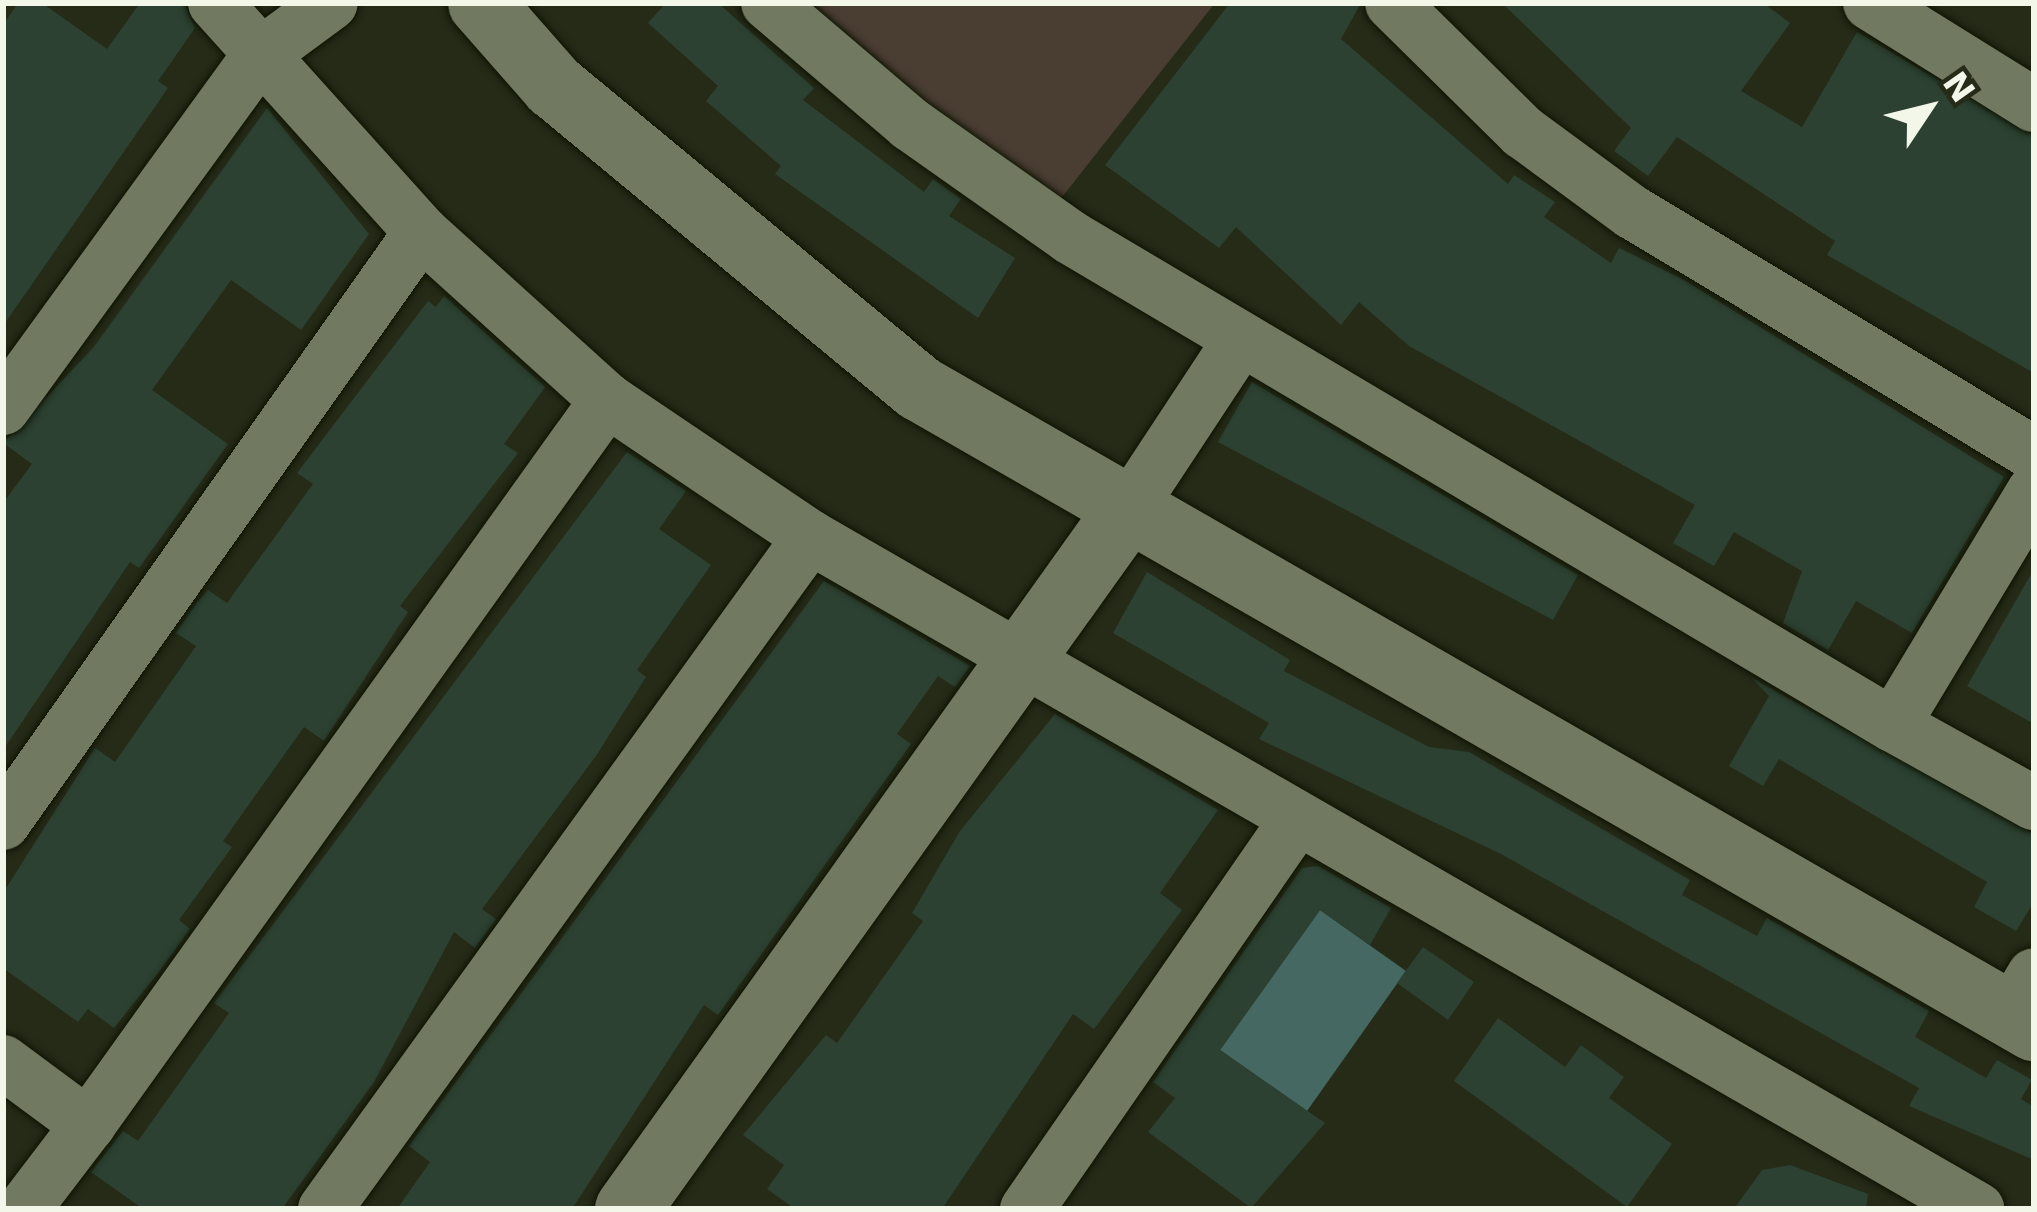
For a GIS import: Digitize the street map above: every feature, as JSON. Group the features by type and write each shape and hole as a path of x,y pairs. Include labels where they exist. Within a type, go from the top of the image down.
{"street":[{"path":"215,3 421,232 607,400 810,537 1294,823 1977,1209"},
{"path":"3,408 259,56 331,3"},
{"path":"482,3 554,86 756,264 919,388 2026,1006"},
{"path":"768,3 910,124 1241,339 2034,803"},
{"path":"1392,3 1508,118 1632,212 2034,454"},
{"path":"1870,3 2034,105"},
{"path":"3,823 421,232"},
{"path":"628,1209 1024,663 1241,339"},
{"path":"24,1209 607,400"},
{"path":"1893,724 2034,491"},
{"path":"325,1209 810,537"},
{"path":"1027,1209 1294,823"},
{"path":"3,1061 88,1125"}],"shaded area":[{"path":"787,3 1215,3 1055,206"}],"water":[{"path":"1320,910 1406,971 1307,1111 1220,1050"}],"building":[{"path":"18,3 42,3 107,49 140,3 184,3 195,28 158,81 168,88 3,326 3,25"},
{"path":"666,3 718,3 814,88 803,100 924,192 933,179 961,199 949,216 1015,258 978,318 775,174 781,166 706,101 718,86 648,23"},
{"path":"1230,3 1361,3 1341,39 1508,184 1514,175 1555,202 1544,217 1611,263 1619,248 1682,279 2004,477 1912,633 1856,601 1828,650 1783,623 1802,571 1734,532 1714,566 1673,543 1695,505 1409,346 1359,302 1341,325 1236,227 1219,248 1105,165"},
{"path":"1502,3 1763,3 1790,23 1741,91 1802,127 1857,32 2034,136 2034,373 1827,255 1835,241 1677,137 1648,176 1614,151 1631,128"},
{"path":"267,108 369,234 301,330 231,280 152,390 228,444 139,568 130,562 3,750 3,503 32,464 3,443 93,348"},
{"path":"444,296 545,387 504,444 518,453 400,606 408,612 324,741 304,727 223,841 232,847 179,920 190,929 158,973 114,1028 88,1009 78,1022 3,968 3,893 95,748 115,762 196,646 176,633 196,604 208,590 227,603 313,484 297,473 428,301 436,307"},
{"path":"1252,382 1578,575 1553,620 1218,442"},
{"path":"627,452 686,491 659,529 711,565 637,670 646,677 596,756 482,909 496,919 475,948 454,932 374,1082 282,1209 143,1209 91,1172 123,1131 138,1141 229,1013 214,1003"},
{"path":"2034,569 2034,724 1967,686"},
{"path":"1147,572 1290,660 1284,671 1429,747 1469,752 1690,880 1682,895 1757,936 1767,918 1929,1011 1915,1037 1986,1078 1997,1060 2032,1080 2021,1099 2034,1107 2034,1160 1909,1106 1919,1088 1501,854 1259,739 1269,723 1113,633"},
{"path":"824,581 970,666 955,687 938,676 897,734 911,744 718,1015 704,1005 572,1209 397,1209 430,1162 409,1146"},
{"path":"1752,678 2034,834 2034,902 2016,931 1974,907 1987,882 1779,759 1763,786 1729,766 1769,696"},
{"path":"1055,714 1218,810 1160,893 1182,910 1094,1029 1073,1014 942,1209 795,1209 767,1189 784,1165 743,1135 826,1035 837,1043 923,921 912,913 960,831"},
{"path":"1318,866 1391,908 1370,945 1320,910 1220,1050 1325,1123 1251,1208 1148,1132 1175,1098 1153,1082 1302,868"},
{"path":"1423,947 1474,982 1448,1020 1397,983"},
{"path":"1498,1018 1565,1067 1581,1045 1624,1077 1609,1098 1672,1144 1627,1207 1454,1081"},
{"path":"1790,1165 1868,1194 1866,1209 1734,1209 1762,1170"}]}
